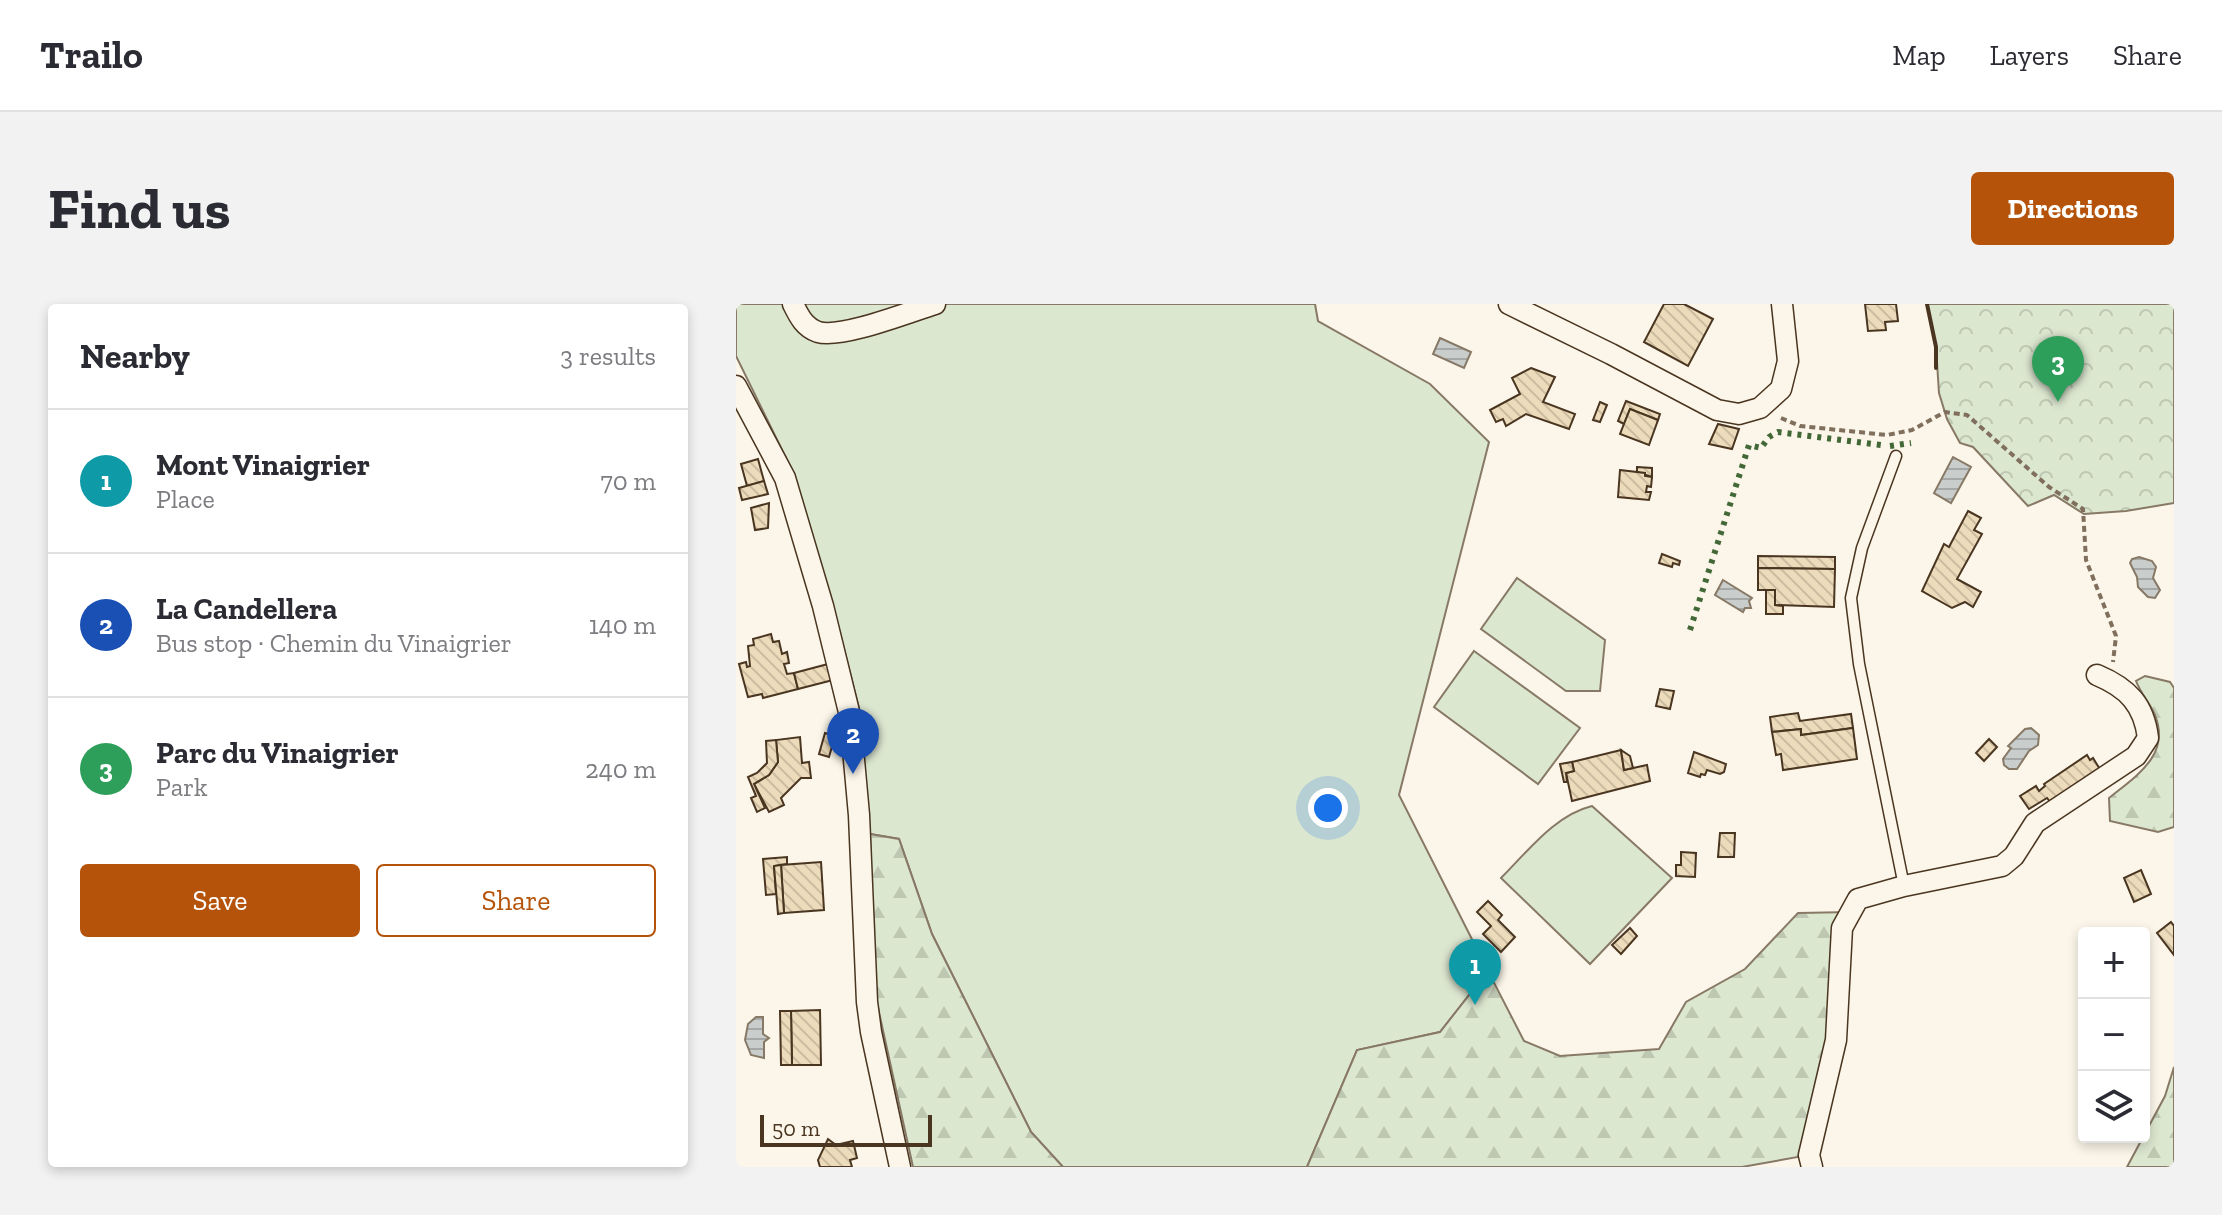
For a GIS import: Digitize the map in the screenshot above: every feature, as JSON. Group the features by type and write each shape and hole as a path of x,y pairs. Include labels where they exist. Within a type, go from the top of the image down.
{"street":[{"path":"793,304 801,321 816,331 837,333 935,304"},
{"path":"1509,304 1717,410 1739,414 1760,408 1781,389 1788,361 1782,304"},
{"path":"736,386 785,478 823,606 850,716 859,815 867,1002 900,1167"},
{"path":"1812,1167 1809,1155 1836,1040 1842,928 1858,899 2002,866 2014,856 2035,823 2136,756 2148,738 2145,715 2129,695 2103,678"}],"lane":[{"path":"1896,456 1862,548 1851,598 1859,664 1904,886"}],"path":[{"path":"1760,408 1800,426 1887,435 1912,430 1945,412 1967,415 2049,487 2083,509 2086,560 2116,636 2103,678"}],"green space":[{"path":"736,304 1315,304 1318,321 1430,384 1489,442 1399,795 1488,971 1440,1032 1357,1050 1307,1167 1063,1167 1031,1132 932,934 899,839 870,834 860,712 832,602 794,474 736,356"},
{"path":"1927,304 2174,304 2174,503 2084,514 2054,495 2028,506 1973,447 1960,443 1947,419 1939,393 1936,347"},
{"path":"1517,578 1605,640 1600,691 1566,691 1481,629"},
{"path":"1474,651 1580,728 1538,784 1434,707"},
{"path":"2145,676 2170,682 2174,688 2174,827 2158,832 2110,821 2109,798 2140,773 2155,753 2158,742 2159,729 2155,715 2136,681"},
{"path":"1592,806 1672,878 1590,964 1501,878 1554,826"},
{"path":"870,834 899,839 932,934 1031,1132 1063,1167 913,1167 875,994"},
{"path":"1851,912 1809,1155 1742,1167 1307,1167 1357,1050 1440,1032 1488,971 1524,1041 1560,1056 1659,1049 1686,1002 1745,969 1798,913"},
{"path":"2174,1067 2174,1167 2127,1167 2140,1143 2150,1143 2150,1124 2165,1096"}],"shaded area":[{"path":"1440,338 1471,352 1464,368 1433,354"},
{"path":"1953,457 1971,467 1951,503 1934,493"},
{"path":"2139,557 2152,561 2156,567 2153,578 2160,590 2155,598 2148,597 2138,587 2130,563"},
{"path":"1723,580 1752,598 1749,601 1751,608 1745,608 1743,612 1715,595"},
{"path":"2031,728 2039,735 2038,745 2029,751 2017,769 2009,769 2003,759 2011,748 2008,746 2025,729"},
{"path":"756,1017 763,1017 763,1034 769,1038 764,1042 764,1058 751,1055 745,1040 748,1024"}],"building":[{"path":"1664,304 1684,304 1713,319 1688,366 1644,342"},
{"path":"1865,304 1896,304 1898,321 1885,322 1886,330 1868,331"},
{"path":"1531,368 1555,377 1543,402 1575,414 1569,429 1526,414 1506,426 1503,419 1496,422 1490,410 1520,394 1512,378"},
{"path":"1626,401 1660,414 1658,420 1630,409 1624,424 1618,421"},
{"path":"1600,402 1607,405 1600,422 1593,420"},
{"path":"1630,409 1658,420 1649,445 1620,434"},
{"path":"1718,424 1739,429 1732,449 1709,444"},
{"path":"758,459 764,481 747,486 741,464"},
{"path":"1637,467 1652,468 1652,477 1637,472"},
{"path":"1620,470 1645,473 1645,476 1652,477 1651,487 1647,486 1646,492 1651,492 1649,500 1618,497"},
{"path":"764,481 768,494 742,500 739,488"},
{"path":"769,503 768,528 755,530 751,508"},
{"path":"1968,511 1981,518 1974,530 1982,534 1957,579 1981,592 1973,607 1965,602 1952,608 1922,591 1944,544 1949,547"},
{"path":"1662,554 1680,561 1679,565 1673,563 1672,567 1659,563"},
{"path":"1758,556 1835,557 1835,569 1758,568"},
{"path":"1758,568 1835,569 1834,607 1775,605 1775,590 1758,590"},
{"path":"1766,590 1775,590 1775,605 1783,606 1783,614 1766,614"},
{"path":"771,634 773,642 779,641 782,654 787,652 789,663 784,664 787,674 794,673 798,689 763,698 762,694 748,697 739,664 746,662 747,667 750,666 748,646 754,645 753,639"},
{"path":"828,664 833,680 798,689 794,673"},
{"path":"1660,689 1674,691 1670,709 1656,706"},
{"path":"1798,713 1800,721 1851,714 1853,728 1801,735 1801,729 1772,732 1770,717"},
{"path":"1853,728 1857,759 1783,770 1781,754 1776,755 1772,732 1801,729 1801,735"},
{"path":"825,733 835,736 829,757 819,754"},
{"path":"800,737 802,763 809,762 811,778 801,778 781,798 784,805 769,812 754,784 769,775 778,762 776,740"},
{"path":"1989,739 1997,747 1984,761 1976,753"},
{"path":"776,740 778,762 769,775 754,784 765,808 757,812 751,798 756,796 748,777 767,763 766,741"},
{"path":"1621,750 1624,770 1647,765 1650,781 1572,801 1566,773 1574,771 1572,762"},
{"path":"1621,750 1630,756 1633,768 1624,770"},
{"path":"1694,752 1726,764 1724,772 1720,774 1707,770 1700,777 1688,773"},
{"path":"2087,755 2090,760 2093,758 2101,771 2051,803 2047,798 2029,809 2020,796 2036,786 2039,791 2044,784"},
{"path":"1572,762 1574,771 1566,773 1567,782 1564,782 1560,764"},
{"path":"1720,833 1735,833 1734,857 1718,857"},
{"path":"1681,852 1696,853 1695,877 1676,876 1676,865 1681,865"},
{"path":"787,857 787,864 774,866 776,894 766,895 763,859"},
{"path":"821,862 824,910 784,913 781,865"},
{"path":"781,865 784,913 778,914 774,866"},
{"path":"2141,870 2151,894 2134,902 2124,878"},
{"path":"1488,901 1502,915 1498,920 1515,937 1501,952 1483,934 1491,926 1477,912"},
{"path":"2171,922 2174,926 2174,955 2157,933"},
{"path":"1630,928 1637,936 1621,954 1612,945"},
{"path":"820,1010 821,1065 792,1065 791,1011"},
{"path":"780,1011 791,1011 792,1065 781,1065"},
{"path":"828,1139 836,1145 853,1141 857,1158 850,1160 852,1167 820,1167 818,1160"}],"hedge":[{"path":"1690,630 1749,445 1761,448 1769,437 1778,432 1881,445"},
{"path":"1890,446 1911,443"}],"wall":[{"path":"1927,304 1936,347 1936,368"}],"place":[{"name":"Parc du Vinaigrier","path":"2058,402"},
{"name":"La Candellera","path":"853,774"},
{"name":"Mont Vinaigrier","path":"1475,1005"}]}
